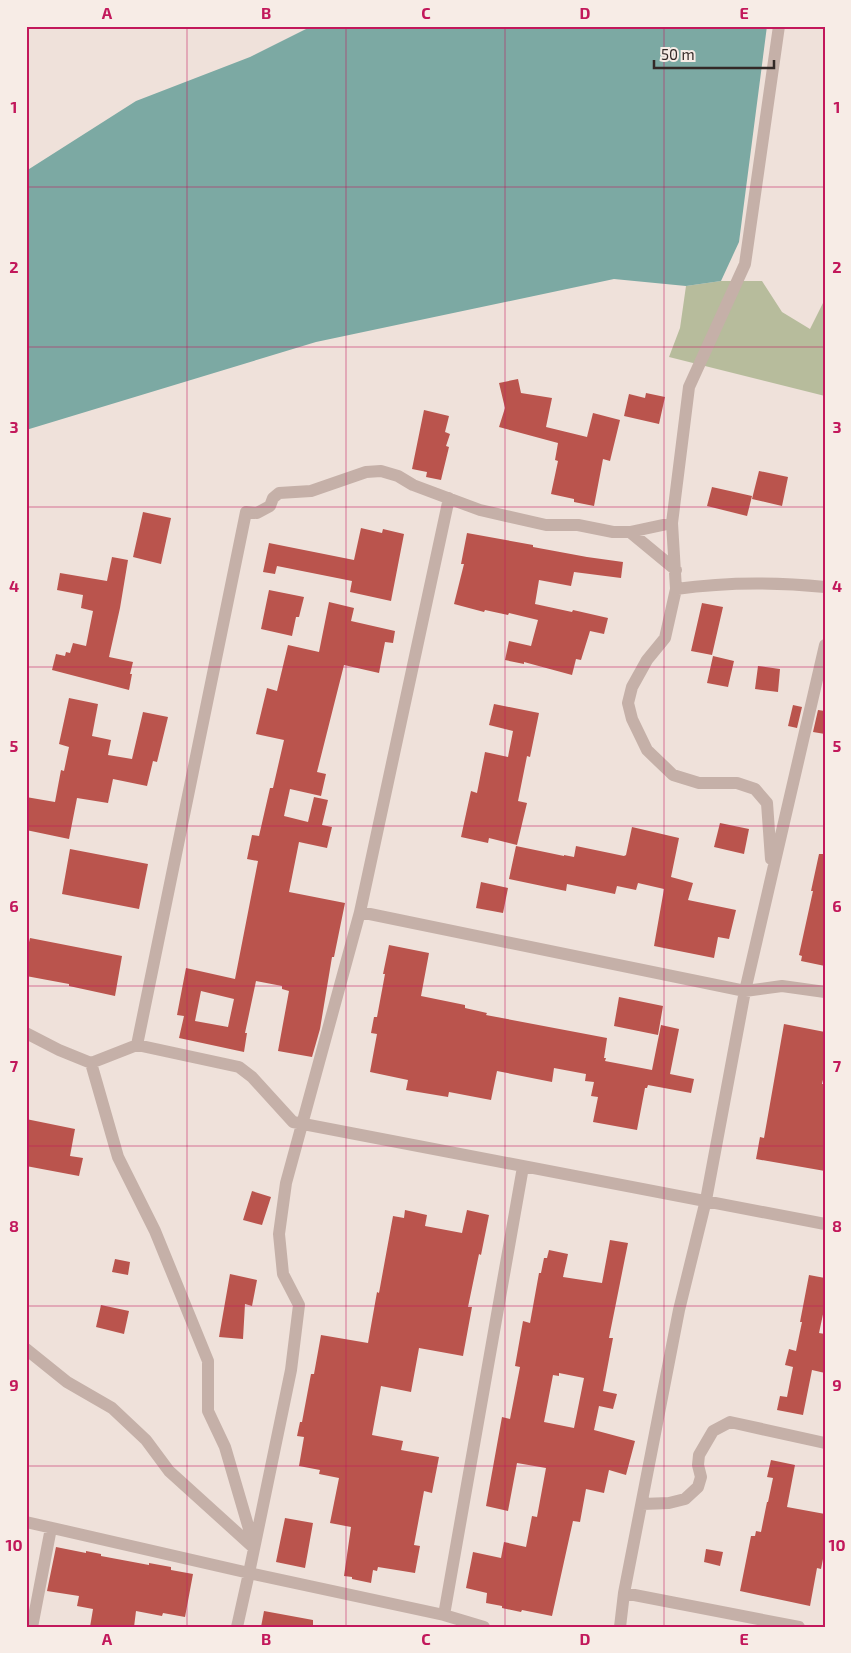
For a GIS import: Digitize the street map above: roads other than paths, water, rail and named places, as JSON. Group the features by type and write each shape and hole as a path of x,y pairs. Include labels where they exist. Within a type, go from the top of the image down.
{"street":[{"path":"772,874 767,803 755,789 737,783 699,783 673,775 648,750 632,718 628,703 632,687 647,660 666,638 676,589 672,524 690,387 745,264 779,26"},
{"path":"137,1044 246,512 257,513 270,506 273,498 279,493 311,491 366,472 381,471 398,476 413,485 480,510 546,525 578,525 613,532 630,532 672,524"},
{"path":"237,1627 291,1370 300,1305 283,1274 280,1234 286,1183 304,1124 360,912 449,498"},
{"path":"630,532 676,570"},
{"path":"676,589 700,586 789,584 825,587"},
{"path":"620,1627 624,1593 679,1310 706,1200 745,991 825,645"},
{"path":"360,912 745,991 782,986 825,992"},
{"path":"26,1033 59,1050 91,1063 137,1044 239,1068 252,1077 292,1122 825,1224"},
{"path":"91,1063 118,1157 155,1230 208,1361 208,1411 225,1446 254,1548"},
{"path":"444,1615 523,1167"},
{"path":"26,1349 67,1382 112,1408 146,1440 169,1471 254,1548"},
{"path":"642,1504 669,1503 685,1499 698,1487 701,1477 698,1465 699,1455 714,1431 730,1422 825,1443"},
{"path":"26,1522 444,1615 484,1627"},
{"path":"32,1627 50,1528"},
{"path":"624,1593 799,1627"}],"water":[{"path":"312,26 767,26 739,242 721,281 686,286 614,279 316,342 26,430 26,171 136,101 250,57"}]}
